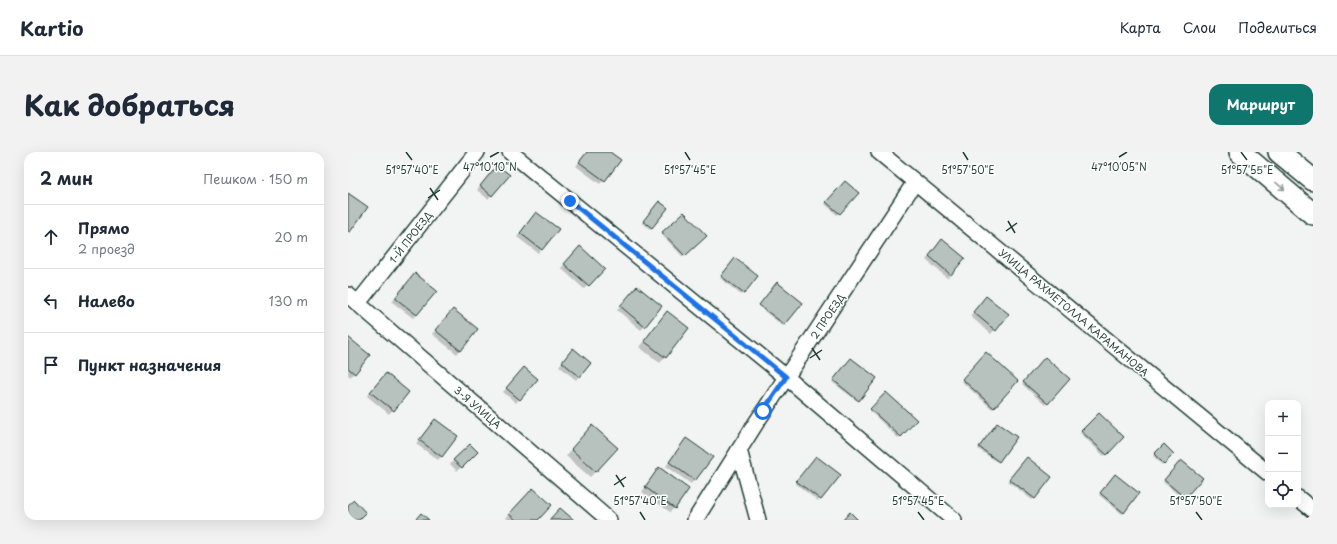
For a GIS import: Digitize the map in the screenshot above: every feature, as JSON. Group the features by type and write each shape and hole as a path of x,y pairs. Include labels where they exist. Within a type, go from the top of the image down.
{"main road":[{"path":"1240,152 1313,214"},
{"path":"1279,152 1313,180"}],"street":[{"name":"1-Й ПРОЕЗД","path":"353,299 477,152"},
{"path":"510,152 786,377 954,520"},
{"name":"УЛИЦА РАХМЕТОЛЛА КАРАМАНОВА","path":"879,152 1267,472"},
{"name":"2 ПРОЕЗД","path":"695,520 786,377 916,182"},
{"name":"3-Я УЛИЦА","path":"353,299 609,520"},
{"path":"739,450 758,520"},
{"path":"1301,500 1313,510"}],"building":[{"path":"587,152 610,152 621,160 605,181 579,162"},
{"path":"497,165 510,175 492,196 480,186"},
{"path":"845,181 859,193 840,214 826,202"},
{"path":"348,193 368,207 350,232 348,231"},
{"path":"659,201 668,208 652,228 643,221"},
{"path":"536,212 559,229 542,250 520,233"},
{"path":"684,212 707,236 685,256 662,232"},
{"path":"942,239 965,258 951,275 929,256"},
{"path":"580,246 605,269 589,286 564,264"},
{"path":"735,258 758,276 744,294 721,276"},
{"path":"415,273 437,291 417,315 395,298"},
{"path":"777,282 803,303 785,325 759,305"},
{"path":"637,286 662,306 645,327 620,306"},
{"path":"986,296 1009,314 996,331 973,312"},
{"path":"453,309 478,329 461,351 435,330"},
{"path":"667,311 689,328 666,358 644,341"},
{"path":"348,337 370,355 355,374 348,368"},
{"path":"573,348 591,363 580,377 562,362"},
{"path":"986,352 1018,381 994,408 962,379"},
{"path":"1045,357 1070,379 1048,404 1023,382"},
{"path":"851,358 877,378 859,401 833,380"},
{"path":"524,367 538,379 520,400 506,388"},
{"path":"386,373 409,392 394,411 370,392"},
{"path":"886,392 917,420 901,437 870,409"},
{"path":"1099,413 1124,437 1107,455 1081,431"},
{"path":"435,419 458,436 442,457 419,440"},
{"path":"997,423 1017,437 999,462 979,447"},
{"path":"592,425 618,448 596,472 571,449"},
{"path":"686,438 713,457 695,481 669,462"},
{"path":"470,444 478,452 462,468 453,460"},
{"path":"1164,444 1174,454 1164,464 1154,454"},
{"path":"816,456 841,475 821,500 796,481"},
{"path":"1027,457 1052,477 1035,499 1009,479"},
{"path":"1181,460 1203,478 1185,498 1164,480"},
{"path":"659,467 689,489 675,509 645,487"},
{"path":"1115,474 1139,493 1124,513 1100,493"},
{"path":"533,488 552,505 538,520 516,520 509,514"},
{"path":"354,500 366,513 359,520 348,520 348,505"},
{"path":"560,508 574,520 549,520"},
{"path":"850,512 858,520 843,520"},
{"path":"421,513 429,520 415,520"}],"route":[{"path":"570,201 786,377 763,411"}]}
